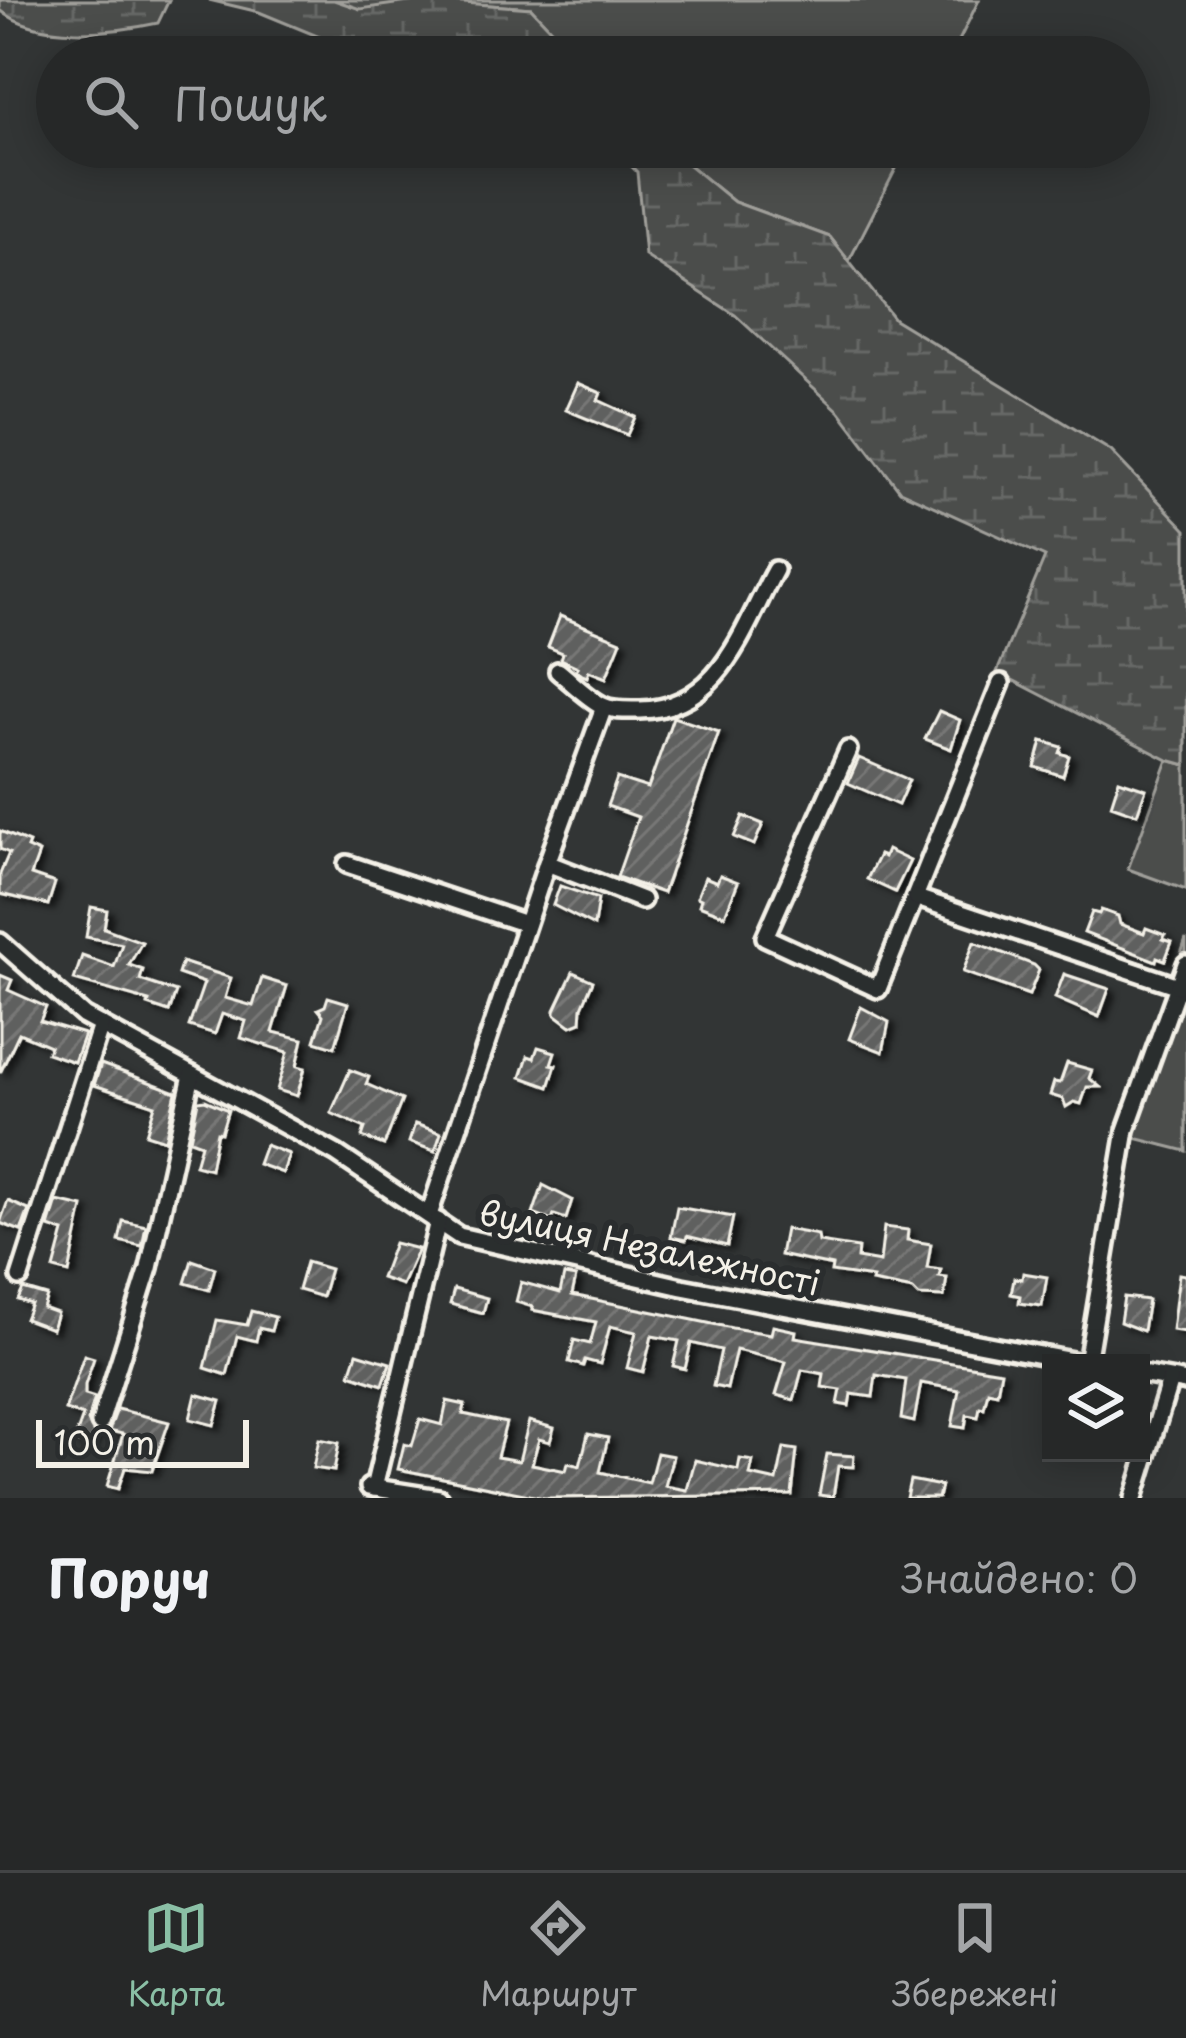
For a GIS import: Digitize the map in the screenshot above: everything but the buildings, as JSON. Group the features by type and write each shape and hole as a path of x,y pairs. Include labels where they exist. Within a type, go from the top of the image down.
{"street":[{"path":"558,671 604,707 666,708 689,700 709,686 775,570"},
{"path":"848,750 765,937 878,989 1001,683"},
{"path":"439,1498 370,1487 433,1218 526,924 604,707"},
{"path":"547,863 642,900"},
{"path":"347,864 526,924"},
{"path":"917,898 1178,986"},
{"name":"вулиця Незалежності","path":"0,943 84,1016 337,1154 459,1236 682,1287 1042,1355"},
{"path":"1087,1354 1126,1130 1186,964"},
{"path":"20,1277 101,1025"},
{"path":"100,1423 149,1268 192,1075"},
{"path":"1134,1498 1178,1381"}],"green space":[{"path":"0,0 169,0 158,23 76,32 16,20 0,10"},
{"path":"209,0 334,0 360,9 423,0 531,8 557,36 317,36 259,12"},
{"path":"334,0 423,0 360,10"},
{"path":"423,0 979,0 961,36 557,36 531,8"},
{"path":"633,168 693,168 734,202 830,237 894,319 1111,451 1186,530 1186,765 997,672 1045,557 900,491 840,412 735,315 645,256"},
{"path":"693,168 896,168 849,261 830,237 734,202"},
{"path":"1168,760 1186,765 1186,890 1128,869"},
{"path":"1186,939 1186,1151 1119,1134"}]}
